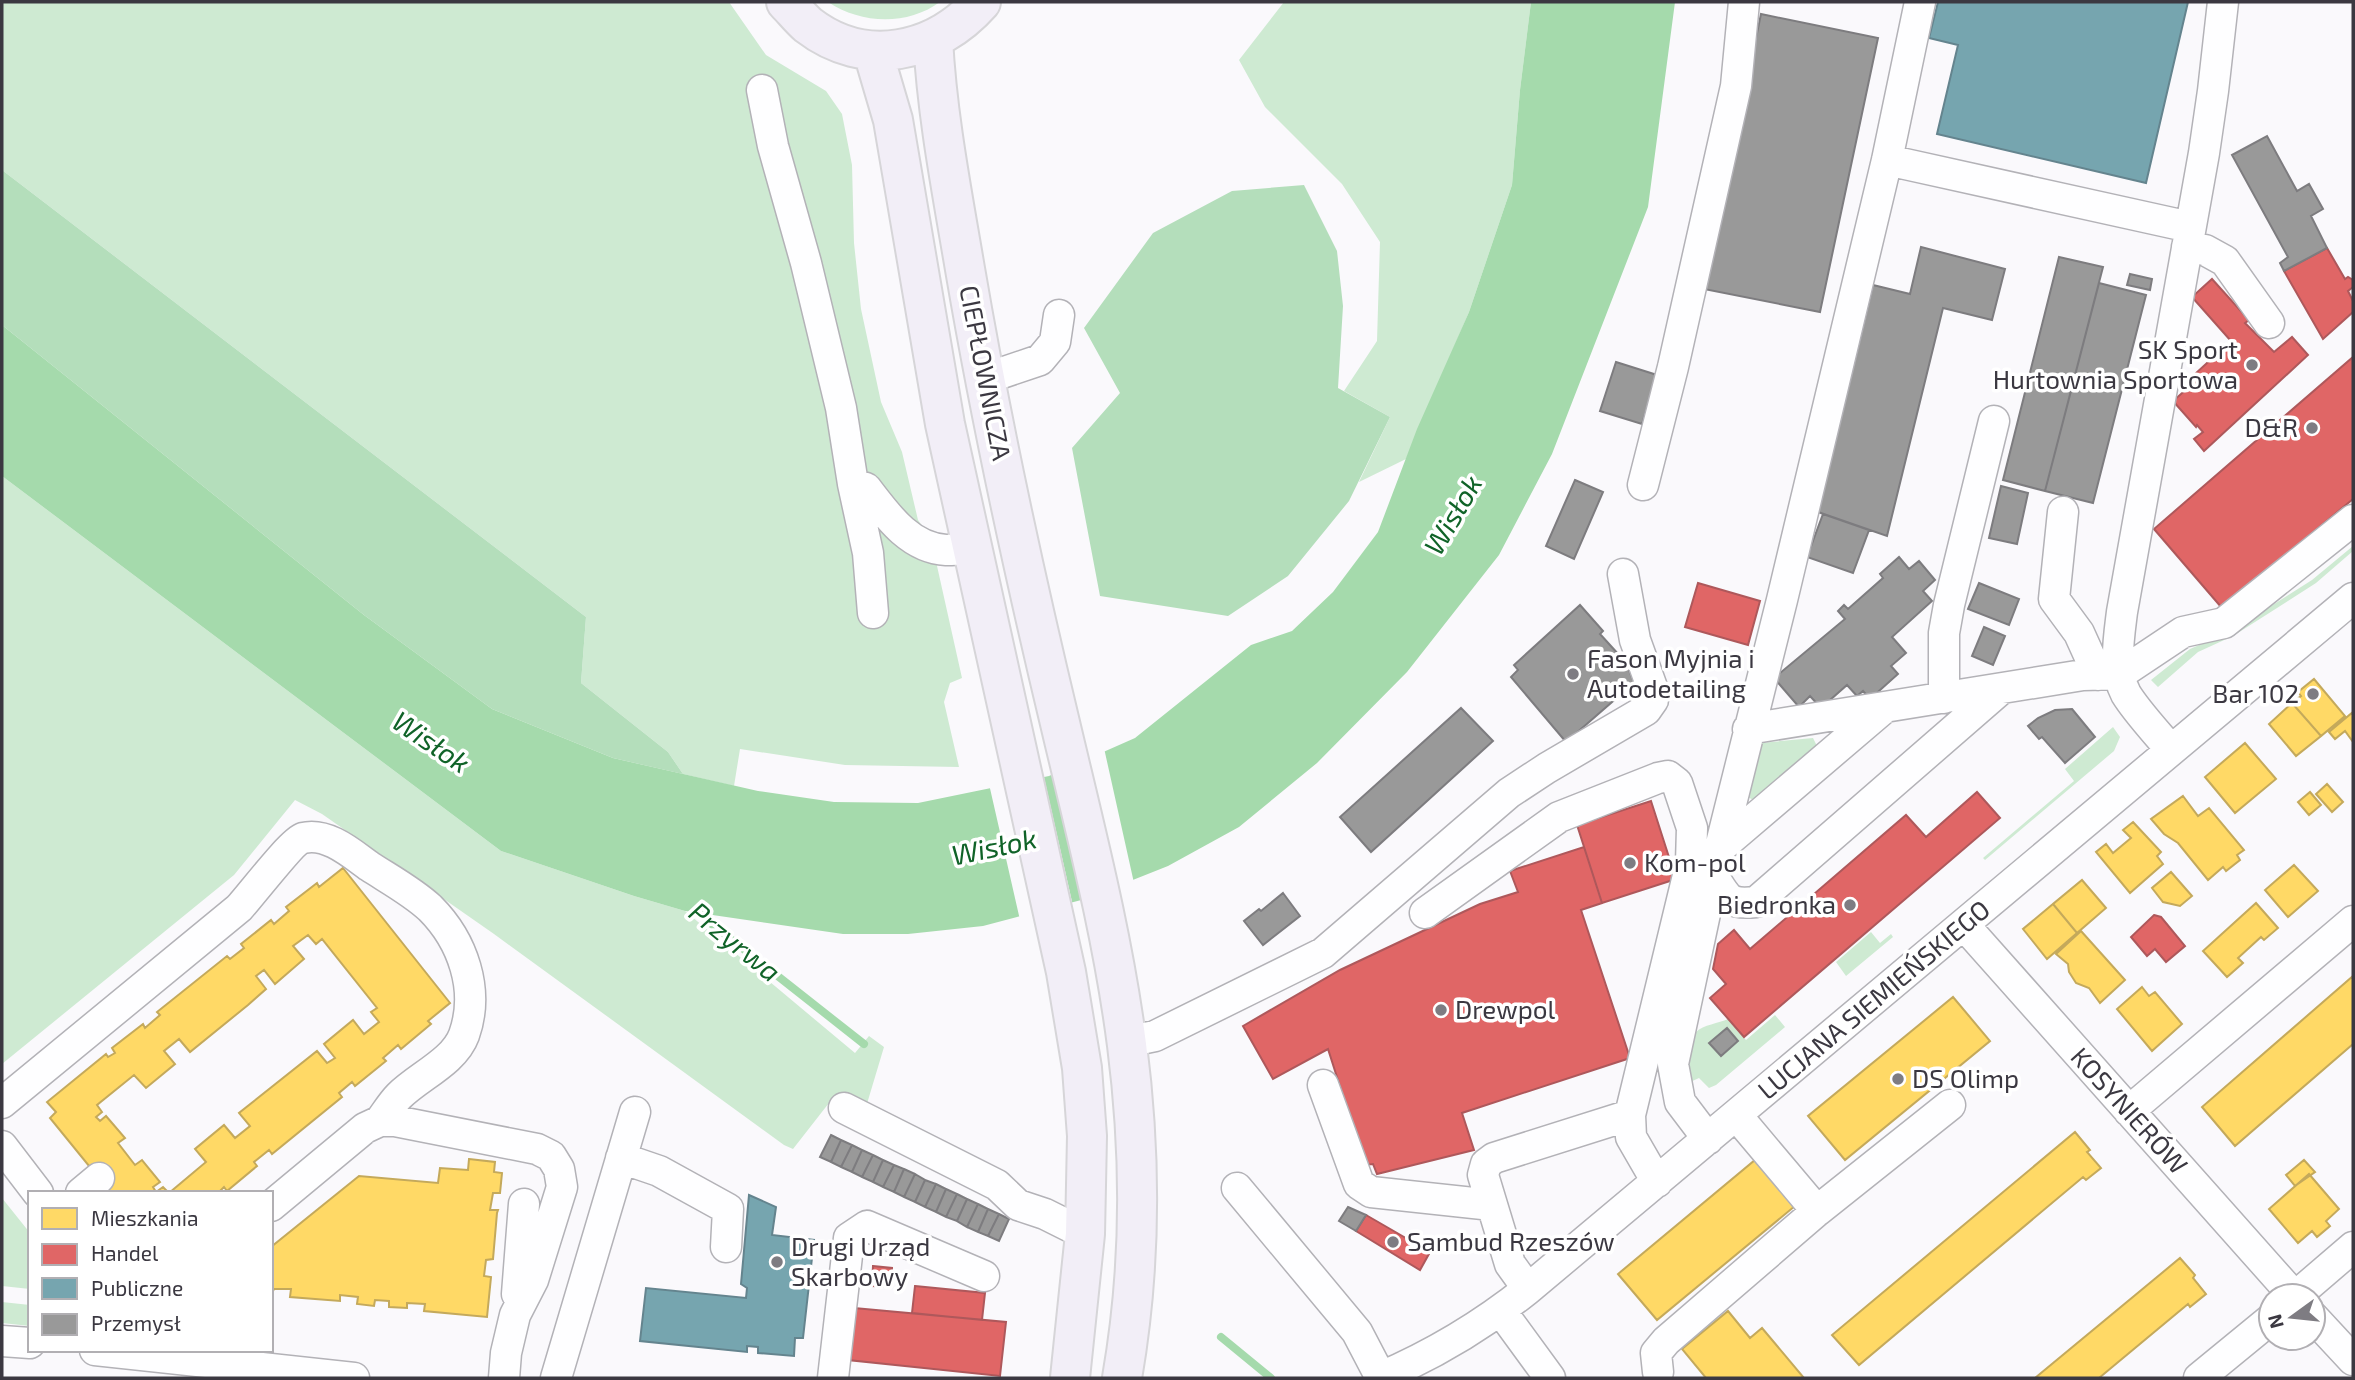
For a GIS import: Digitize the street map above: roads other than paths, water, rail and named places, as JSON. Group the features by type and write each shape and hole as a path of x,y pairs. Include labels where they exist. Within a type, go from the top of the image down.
{"main road":[{"path":"786,2 808,25 839,43 873,52 894,51 933,39 967,18 981,2"},
{"name":"CIEPŁOWNICZA","path":"933,39 938,113 984,379 1113,962 1126,1042 1135,1148 1136,1210 1132,1287 1122,1378"},
{"name":"CIEPŁOWNICZA","path":"873,52 893,120 945,424 1066,972 1082,1068 1087,1136 1085,1234 1070,1378"}],"street":[{"path":"1643,485 1673,367 1736,86 1744,2"},
{"path":"1708,1139 1680,1102 1673,1064 1716,862 1782,600 1887,160 1920,2"},
{"path":"2109,674 2118,647 2189,237 2213,91 2222,2"},
{"path":"762,90 841,408 853,485 868,553 873,613"},
{"path":"1887,160 2189,237 2225,261 2269,323"},
{"path":"984,379 1040,360 1055,342 1059,315"},
{"path":"1944,698 1944,633 1947,614 1994,421"},
{"path":"853,485 866,488 891,521 918,541 943,550 974,548"},
{"path":"2063,512 2054,599 2109,674 2171,750"},
{"path":"1748,729 2109,674 2183,632 2224,623 2353,520"},
{"path":"1126,1042 1155,1036 1323,953 1509,793 1646,710 1653,700 1654,690 1635,640 1623,574"},
{"name":"LUCJANA SIEMIEŃSKIEGO","path":"1380,1378 1421,1359 1501,1311 2353,598"},
{"path":"1716,862 1727,897 1738,904 1756,902 2001,689"},
{"path":"1716,862 1883,709"},
{"path":"1425,913 1559,817 1658,778 1668,776 1676,783 1692,828 1691,863 1630,1115 1631,1137 1657,1182"},
{"path":"2,1103 239,908 261,885 290,847 301,838 317,836 342,847 429,907 448,929 460,951 469,980 469,1006 464,1034 456,1049 399,1096 380,1121"},
{"path":"2129,1111 2353,921"},
{"name":"KOSYNIERÓW","path":"1964,925 2282,1282"},
{"path":"1323,1085 1359,1184 1371,1192 1492,1205"},
{"path":"1658,1372 1656,1353 1666,1341 1817,1211 1950,1105"},
{"path":"844,1108 997,1185 1018,1205 1045,1214 1085,1234"},
{"path":"556,1378 635,1112"},
{"path":"1528,1289 1510,1264 1483,1175 1486,1164 1494,1158 1630,1115"},
{"path":"1737,1115 1817,1211"},
{"path":"273,1204 365,1128 380,1121 395,1121 537,1149 551,1156 559,1169 562,1187 533,1280 516,1315"},
{"path":"2,1146 36,1191"},
{"path":"621,1158 659,1171 728,1209 726,1247"},
{"path":"1237,1188 1357,1332 1380,1378"},
{"path":"504,1378 506,1353 516,1315 524,1204"},
{"path":"833,1378 849,1238 867,1226 984,1276"},
{"path":"2312,1282 2353,1247"},
{"path":"1501,1311 1550,1378"},
{"path":"2199,1378 2257,1330"},
{"path":"2327,1332 2353,1360"},
{"path":"2,1340 28,1343"},
{"path":"122,1352 189,1355 354,1378"}],"water":[{"name":"Wisłok","path":"1531,2 1675,2 1648,207 1552,454 1499,555 1407,672 1317,763 1239,827 1168,866 1085,899 983,926 908,934 843,934 685,911 501,851 2,476 2,325 364,615 492,709 613,758 758,791 834,802 918,803 1049,776 1135,738 1251,645 1292,631 1333,592 1378,532 1417,429 1469,312 1512,185"}],"waterway":[{"name":"Przyrwa","path":"690,907 864,1044"},
{"name":"Przyrwa","path":"1221,1337 1271,1378"}],"place":[{"name":"SK Sport Hurtownia Sportowa","path":"2252,365"},
{"name":"D&R","path":"2312,428"},
{"name":"Fason Myjnia i Autodetailing","path":"1573,674"},
{"name":"Bar 102","path":"2313,694"},
{"name":"Kom-pol","path":"1630,863"},
{"name":"Biedronka","path":"1850,905"},
{"name":"Drewpol","path":"1441,1010"},
{"name":"DS Olimp","path":"1898,1079"},
{"name":"Sambud Rzeszów","path":"1393,1242"},
{"name":"Drugi Urząd Skarbowy","path":"777,1262"}]}
